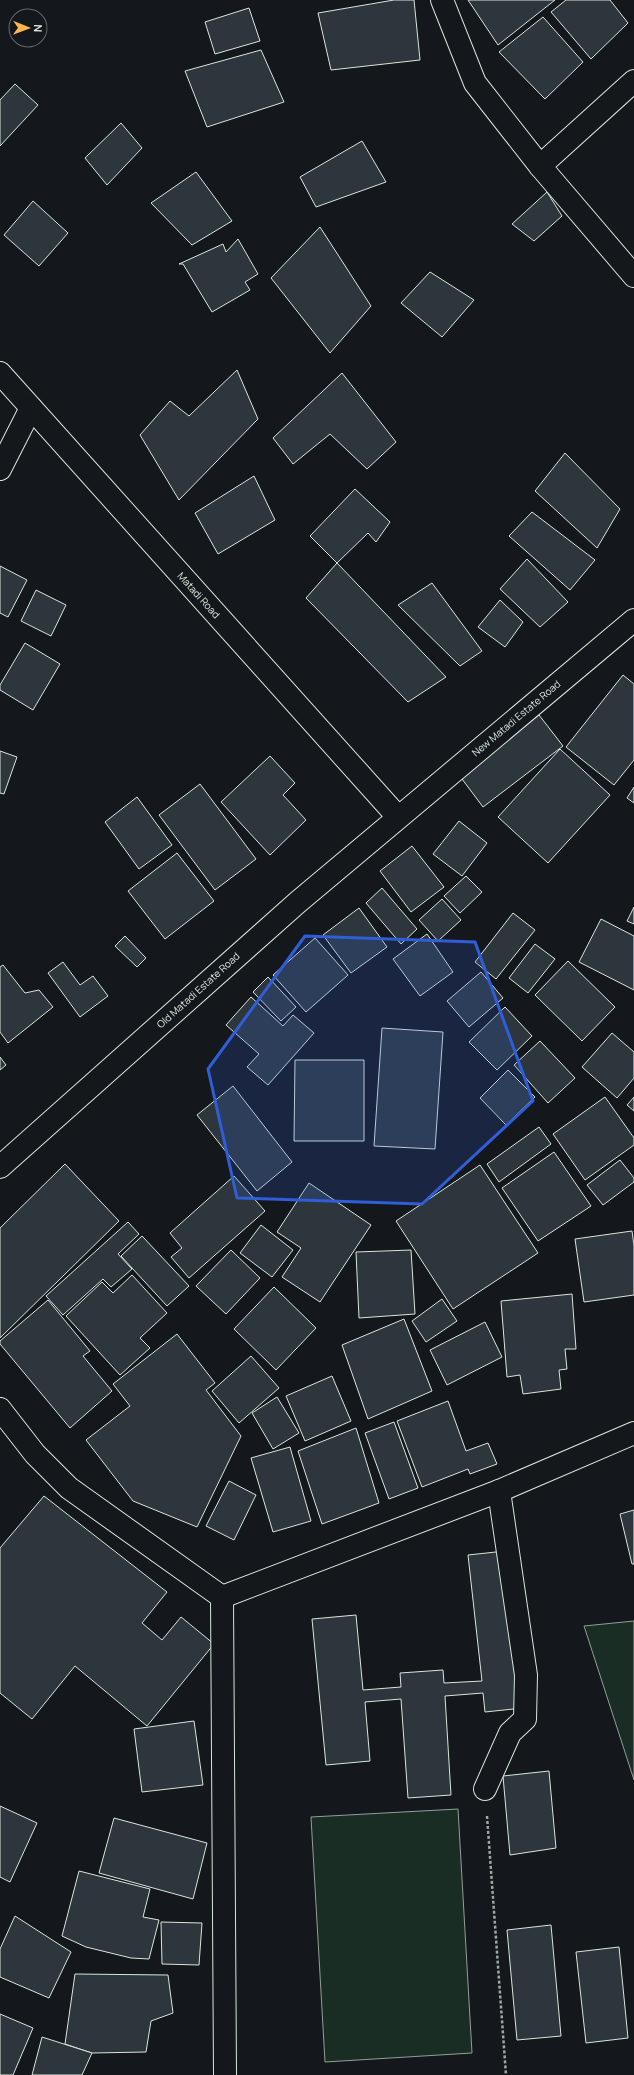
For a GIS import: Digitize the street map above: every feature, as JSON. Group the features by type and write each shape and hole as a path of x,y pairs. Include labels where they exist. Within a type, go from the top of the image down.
{"street":[{"path":"442,0 475,83 540,166 634,276"},
{"path":"540,166 634,81"},
{"name":"Matadi Road","path":"0,373 398,816"},
{"path":"0,470 31,408"},
{"name":"New Matadi Estate Road","path":"398,816 634,620"},
{"name":"Old Matadi Estate Road","path":"0,1167 298,902 398,816"},
{"path":"0,1409 35,1454 69,1488 222,1597"},
{"path":"222,1597 499,1491 634,1434"},
{"path":"485,1789 510,1733 525,1719 526,1675 499,1491"},
{"path":"222,1597 225,2075"}],"path":[{"path":"485,1789 506,2075"}],"highlighted area":[{"path":"305,936 475,942 533,1101 422,1204 237,1198 208,1069"}],"green space":[{"path":"634,1621 634,1780 584,1626"},
{"path":"458,1809 472,2053 325,2062 311,1817"}],"building":[{"path":"394,0 414,0 420,60 331,70 318,13"},
{"path":"468,0 555,0 498,45"},
{"path":"566,0 610,0 628,23 591,59 551,12"},
{"path":"249,8 260,41 215,54 205,22"},
{"path":"543,17 583,62 545,99 499,52"},
{"path":"261,50 284,102 207,127 185,71"},
{"path":"15,84 38,105 0,146 0,100"},
{"path":"121,123 142,148 107,185 85,158"},
{"path":"362,141 386,182 316,207 300,177"},
{"path":"196,172 232,221 192,245 151,203"},
{"path":"547,192 562,216 534,241 512,224"},
{"path":"33,201 68,233 39,266 4,235"},
{"path":"320,227 371,306 330,353 271,278"},
{"path":"238,239 258,274 245,282 250,290 212,312 183,264 179,264 223,244 226,252"},
{"path":"430,272 474,300 442,337 401,303"},
{"path":"237,370 258,419 179,500 140,435 170,401 189,416"},
{"path":"342,373 396,442 367,469 330,434 293,464 273,438"},
{"path":"565,453 620,509 597,548 535,491"},
{"path":"254,476 275,520 218,554 195,513"},
{"path":"355,489 390,522 376,542 368,533 337,563 310,536"},
{"path":"532,512 595,560 570,590 509,536"},
{"path":"527,559 568,602 540,627 500,589"},
{"path":"337,563 446,677 408,702 306,598"},
{"path":"0,566 27,580 8,617 0,613"},
{"path":"432,583 482,651 460,666 398,605"},
{"path":"36,590 66,605 51,636 21,621"},
{"path":"500,600 523,622 505,647 478,627"},
{"path":"25,643 60,664 33,710 0,690 0,685"},
{"path":"623,675 634,684 634,760 614,785 566,747"},
{"path":"539,715 563,746 483,807 459,775"},
{"path":"560,749 610,795 548,863 498,817"},
{"path":"0,751 17,757 4,794 0,793"},
{"path":"270,756 295,783 283,795 306,820 270,855 221,802"},
{"path":"200,784 256,859 215,890 159,815"},
{"path":"634,787 634,803 627,798"},
{"path":"137,797 172,845 139,869 105,822"},
{"path":"459,821 487,843 462,876 433,854"},
{"path":"412,846 444,887 411,912 380,871"},
{"path":"177,853 214,901 165,939 128,891"},
{"path":"466,876 482,892 460,913 444,896"},
{"path":"382,888 417,929 401,944 366,903"},
{"path":"442,899 461,920 438,941 419,920"},
{"path":"634,907 634,924 627,921"},
{"path":"359,908 387,947 351,973 323,935"},
{"path":"513,913 535,930 496,979 475,962"},
{"path":"601,919 634,936 634,990 579,962"},
{"path":"427,934 453,972 420,996 393,959"},
{"path":"125,936 146,958 137,967 115,946"},
{"path":"315,938 348,975 306,1012 273,975"},
{"path":"535,944 555,959 528,993 509,978"},
{"path":"568,961 615,1007 582,1041 535,995"},
{"path":"63,962 80,985 93,976 108,996 80,1017 48,973"},
{"path":"3,965 25,993 39,990 53,1007 8,1043 0,1032 0,967"},
{"path":"481,972 503,998 469,1027 447,1001"},
{"path":"268,977 296,1007 281,1021 253,992"},
{"path":"251,997 283,1026 293,1015 314,1033 268,1085 247,1067 259,1054 226,1025"},
{"path":"505,1007 532,1036 497,1070 469,1042"},
{"path":"382,1028 443,1032 435,1149 374,1146"},
{"path":"612,1033 634,1052 634,1078 617,1098 582,1067"},
{"path":"540,1041 575,1078 548,1103 514,1065"},
{"path":"0,1057 6,1065 0,1070"},
{"path":"295,1060 364,1060 364,1141 294,1141"},
{"path":"508,1070 535,1097 506,1125 480,1098"},
{"path":"233,1086 292,1162 257,1191 197,1115"},
{"path":"605,1097 634,1138 634,1145 585,1180 553,1134"},
{"path":"634,1097 634,1111 627,1105"},
{"path":"539,1127 551,1144 499,1182 487,1164"},
{"path":"554,1152 591,1206 538,1241 502,1188"},
{"path":"620,1160 634,1178 634,1182 603,1205 587,1185"},
{"path":"65,1164 119,1221 0,1338 0,1228"},
{"path":"480,1165 538,1253 453,1309 396,1221"},
{"path":"234,1176 265,1211 189,1278 171,1257 182,1248 170,1233"},
{"path":"309,1183 371,1225 320,1302 282,1277 301,1248 277,1232"},
{"path":"128,1222 139,1234 118,1254 132,1269 111,1287 103,1279 63,1315 46,1296"},
{"path":"261,1225 293,1250 272,1277 240,1253"},
{"path":"632,1231 634,1246 634,1295 584,1302 575,1239"},
{"path":"142,1236 189,1286 167,1306 121,1256"},
{"path":"231,1250 260,1278 226,1314 196,1286"},
{"path":"411,1250 415,1314 359,1318 356,1252"},
{"path":"132,1275 167,1313 140,1338 150,1348 120,1375 66,1316 102,1282 113,1293"},
{"path":"274,1287 316,1328 276,1370 234,1329"},
{"path":"572,1294 576,1349 565,1349 567,1369 559,1370 561,1389 523,1394 520,1375 507,1377 501,1301"},
{"path":"442,1299 457,1321 426,1342 412,1321"},
{"path":"48,1300 90,1351 83,1356 112,1391 70,1428 0,1344 0,1341"},
{"path":"404,1319 432,1391 368,1419 342,1345"},
{"path":"485,1322 502,1357 447,1385 430,1350"},
{"path":"177,1334 215,1383 206,1390 241,1436 197,1527 133,1501 86,1440 130,1406 113,1384"},
{"path":"251,1356 279,1388 239,1423 212,1391"},
{"path":"332,1376 351,1421 305,1441 286,1396"},
{"path":"277,1397 299,1433 273,1449 252,1413"},
{"path":"448,1401 466,1451 488,1443 497,1464 470,1474 468,1469 422,1487 397,1421"},
{"path":"394,1422 418,1488 389,1499 365,1433"},
{"path":"356,1428 379,1503 322,1524 298,1451"},
{"path":"290,1447 311,1521 273,1532 251,1458"},
{"path":"229,1481 256,1495 234,1540 206,1526"},
{"path":"44,1496 167,1592 142,1623 162,1640 181,1617 214,1644 147,1726 75,1666 32,1719 0,1693 0,1548"},
{"path":"634,1510 634,1564 632,1564 620,1514"},
{"path":"505,1551 523,1708 485,1712 483,1693 445,1696 451,1795 408,1798 401,1699 365,1702 370,1761 326,1765 312,1619 356,1615 363,1690 401,1687 400,1673 443,1670 444,1683 482,1681 468,1555"},
{"path":"194,1721 203,1785 142,1792 134,1729"},
{"path":"549,1771 556,1848 510,1855 503,1776"},
{"path":"0,1806 37,1823 10,1882 0,1877"},
{"path":"114,1818 207,1843 193,1899 99,1873"},
{"path":"79,1871 150,1889 143,1917 159,1920 149,1959 131,1958 86,1947 62,1936"},
{"path":"15,1916 71,1952 49,1998 0,1977 0,1949"},
{"path":"161,1922 202,1923 199,1965 162,1964"},
{"path":"551,1925 561,2036 517,2040 507,1930"},
{"path":"619,1947 628,2038 586,2043 576,1952"},
{"path":"75,1974 168,1975 173,2013 151,2021 146,2052 92,2053 65,2044"},
{"path":"0,2014 33,2028 13,2075 0,2075"},
{"path":"42,2037 92,2053 82,2075 32,2075"}]}
